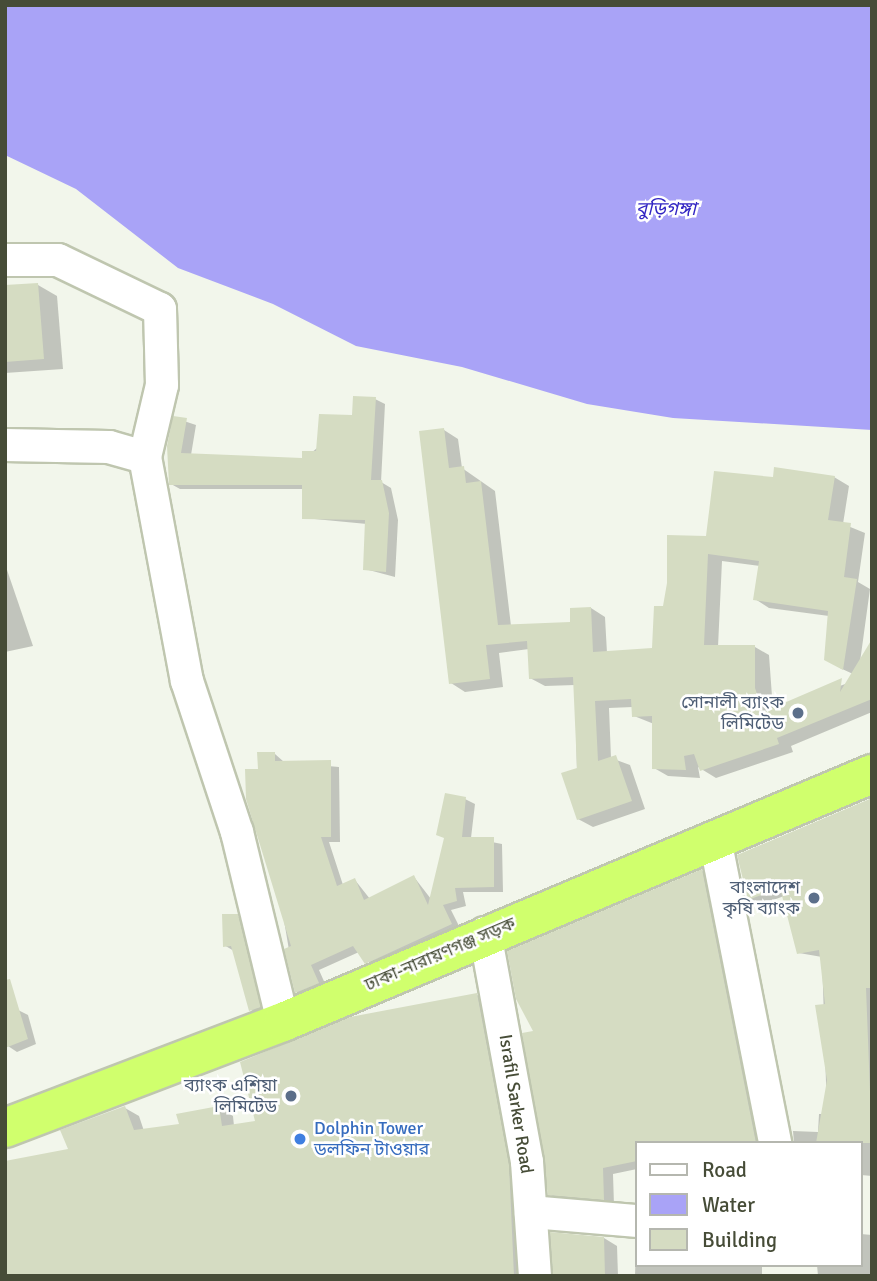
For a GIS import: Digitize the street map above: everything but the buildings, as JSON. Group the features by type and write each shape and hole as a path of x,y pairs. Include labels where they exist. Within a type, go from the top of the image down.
{"highway":[{"name":"ঢাকা-নারায়ণগঞ্জ সড়ক","path":"5,1128 283,1023 485,933 716,844 872,774"}],"street":[{"path":"5,260 58,260 160,309 162,385 145,457 187,681 237,832 283,1023"},
{"path":"5,445 109,447 145,457"},
{"path":"716,844 775,1141"},
{"name":"Israfil Sarker Road","path":"485,933 531,1212 535,1276"},
{"path":"531,1212 636,1221"}],"water":[{"name":"বুড়িগঙ্গা","path":"5,5 872,5 872,430 673,418 587,404 462,367 356,346 273,304 178,268 76,189 5,155"}],"place":[{"name":"সোনালী ব্যাংক লিমিটেড","path":"798,713"},
{"name":"বাংলাদেশ কৃষি ব্যাংক","path":"814,898"},
{"name":"ব্যাংক এশিয়া লিমিটেড","path":"291,1096"},
{"name":"Dolphin Tower ডলফিন টাওয়ার","path":"300,1139"}]}
